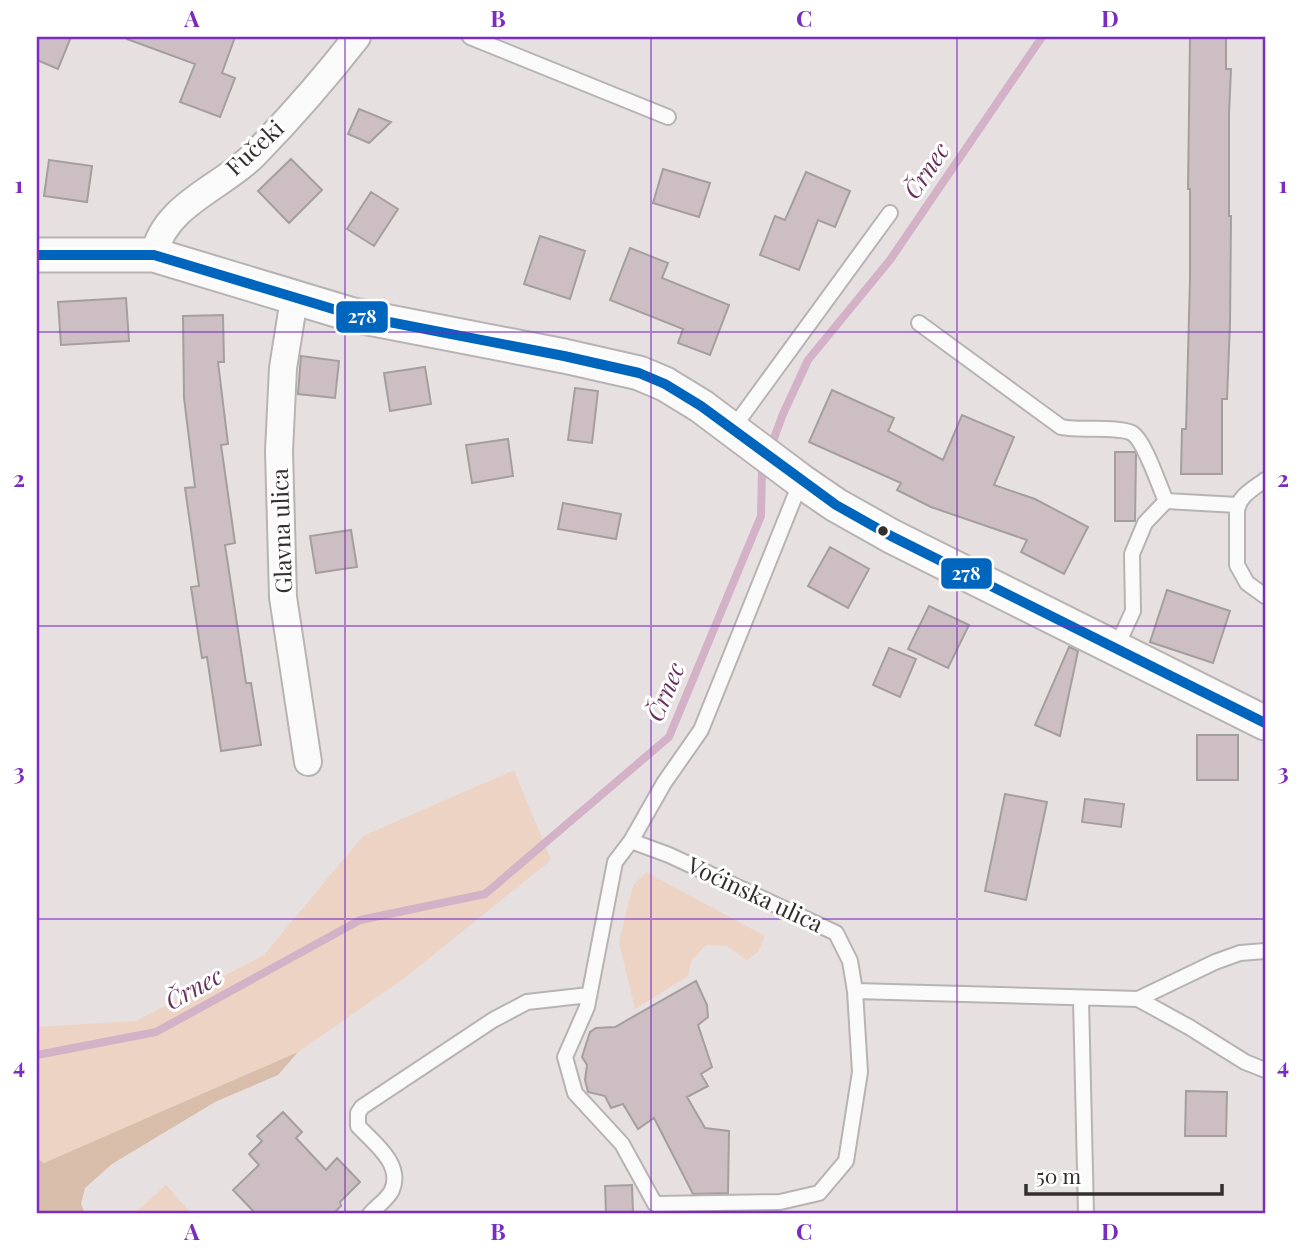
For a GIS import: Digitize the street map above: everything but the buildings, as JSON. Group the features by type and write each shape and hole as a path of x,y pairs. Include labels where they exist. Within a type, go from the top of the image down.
{"street":[{"name":"Fučeki","path":"153,255 157,240 174,216 252,157 321,82 357,37"},
{"path":"37,255 153,255 353,315 639,373 677,391 836,505 891,537 1265,723"},
{"name":"Glavna ulica","path":"294,299 283,368 279,451 283,597 308,762"}],"lane":[{"path":"470,37 668,117"},
{"name":"Voćinska ulica","path":"631,841 836,933 850,961 855,991 860,1072 846,1161 819,1193 780,1202 655,1204 622,1144 575,1093 565,1057 589,995 615,862 701,730 767,455 890,213"},
{"path":"919,324 1061,427 1133,434 1140,442 1166,501"},
{"path":"1265,480 1243,496 1237,505 1237,565 1247,583 1265,596"},
{"path":"1166,501 1237,505"},
{"path":"1116,650 1133,611 1132,554 1146,523 1166,501"},
{"path":"855,991 1138,999 1215,961 1240,953 1265,951"},
{"path":"369,1214 391,1192 395,1179 393,1166 358,1126 357,1119 362,1107 493,1020 527,1002 589,995"},
{"path":"1081,999 1086,1214"},
{"path":"1138,999 1245,1062 1265,1070"}],"shaded area":[{"path":"514,770 551,860 406,977 298,1052 44,1163 37,1158 37,1027 136,1021 264,955 363,836"},
{"path":"646,872 765,936 758,952 747,960 727,946 706,945 691,961 688,976 635,1009 619,942 633,886"},
{"path":"298,1052 278,1075 215,1102 112,1164 85,1188 81,1204 85,1214 37,1214 37,1158 44,1163"},
{"path":"166,1185 192,1214 134,1214"}],"waterway":[{"name":"Črnec","path":"770,449 808,360 890,260 1042,37"},
{"name":"Črnec","path":"37,1055 156,1032 360,920 485,894 669,737 761,516 764,464"}],"transit line":[{"name":"278","path":"37,255 154,255 353,315 639,373 665,384 701,406 836,505 891,536 1265,723"}]}
